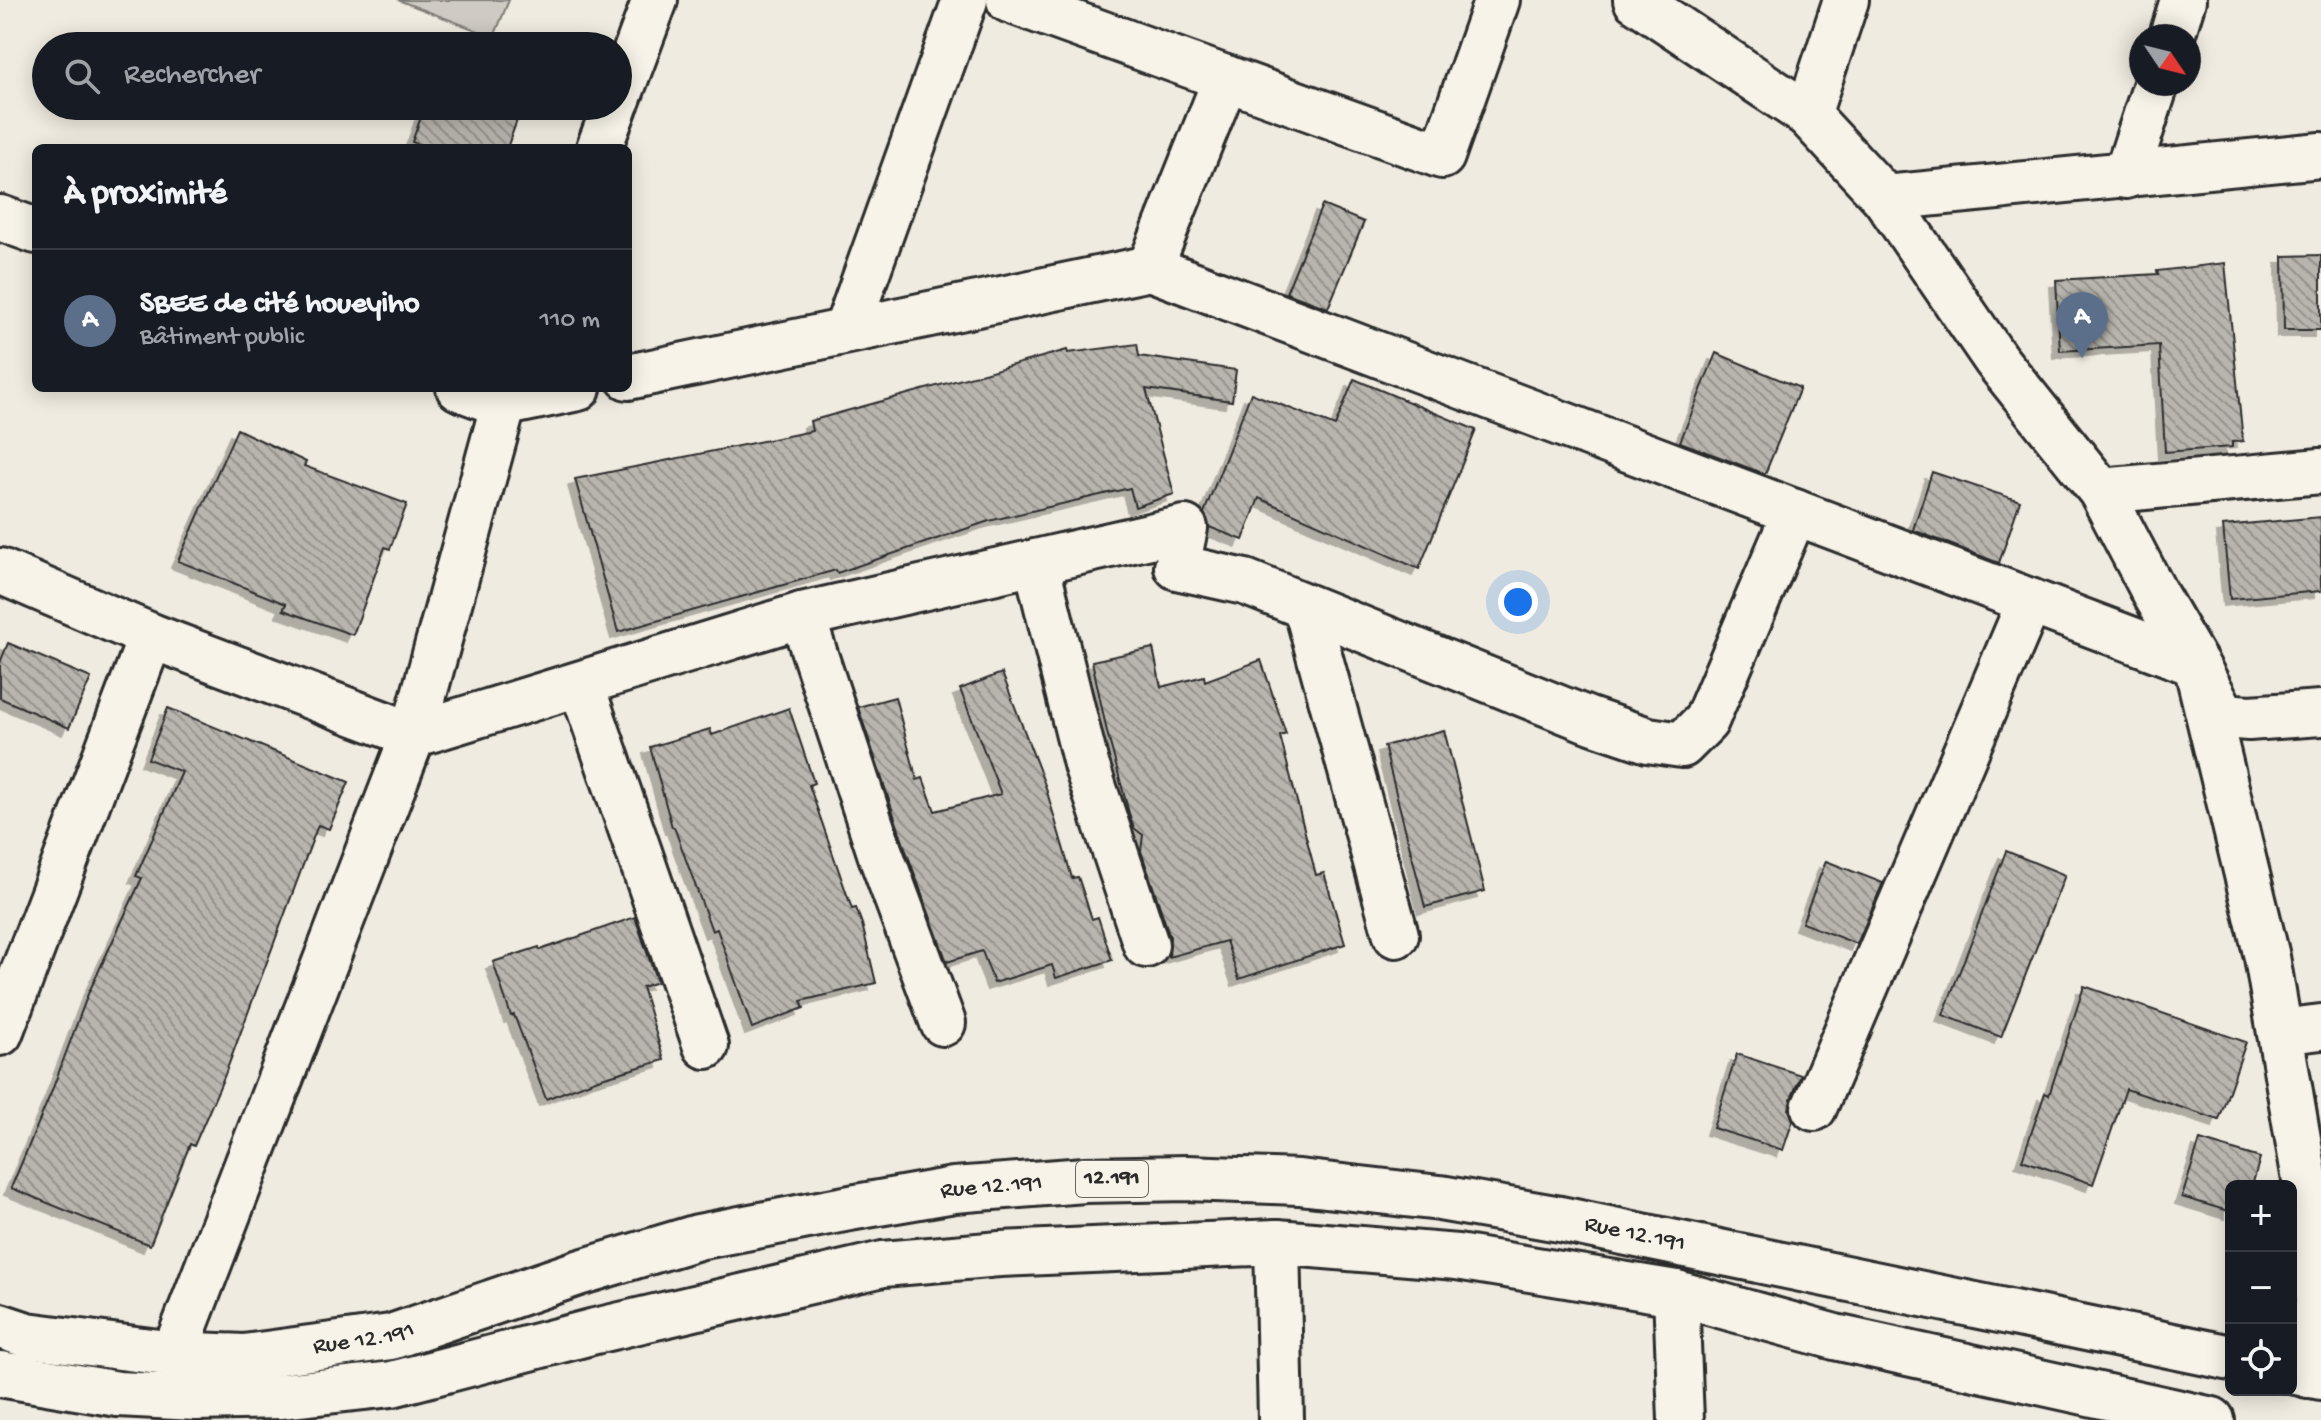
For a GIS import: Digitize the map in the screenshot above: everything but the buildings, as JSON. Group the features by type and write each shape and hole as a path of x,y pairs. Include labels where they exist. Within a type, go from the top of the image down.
{"street":[{"path":"632,62 655,0"},
{"path":"846,331 965,0"},
{"path":"1009,0 1442,156 1497,0"},
{"path":"1636,0 1808,115 1885,198 1996,360 2101,491 2224,716 2249,718 2321,713"},
{"path":"1808,115 1846,0"},
{"path":"2176,24 2183,0"},
{"path":"1150,268 1226,78"},
{"path":"2126,176 2152,96"},
{"path":"601,144 610,120"},
{"path":"1885,198 2321,155"},
{"path":"0,218 32,230"},
{"path":"632,376 1150,268 2196,664"},
{"path":"482,392 505,396 542,392"},
{"path":"174,1354 413,735 505,396"},
{"path":"2101,491 2321,471"},
{"path":"0,571 151,636 413,735 802,615 1185,528 1177,567 1245,582 1586,719 1648,740 1682,745 1706,721 1795,512"},
{"path":"1036,562 1086,764 1146,945"},
{"path":"1814,1108 2030,601"},
{"path":"1306,607 1396,935"},
{"path":"802,615 880,853 943,1023"},
{"path":"0,1033 151,636"},
{"path":"2196,664 2267,957 2300,1029 2306,1186 2318,1299 2307,1374"},
{"path":"581,684 706,1046"},
{"name":"Rue 12.191","path":"0,1326 27,1335 174,1354 244,1357 391,1337 578,1273 698,1237 850,1208 954,1190 1085,1180 1187,1178 1299,1182 1440,1198 1560,1219 2225,1357"},
{"path":"1277,1242 1281,1420"},
{"name":"Rue 12.191","path":"0,1374 118,1394 196,1398 298,1395 392,1384 595,1331 883,1264 1000,1254 1277,1242 1457,1257 1676,1293 1835,1337 2212,1420"},
{"path":"1676,1293 1681,1420"}],"shaded area":[{"path":"398,0 509,0 496,32 481,32"}],"place":[{"name":"SBEE de cité houeyiho","path":"2082,358"}]}
